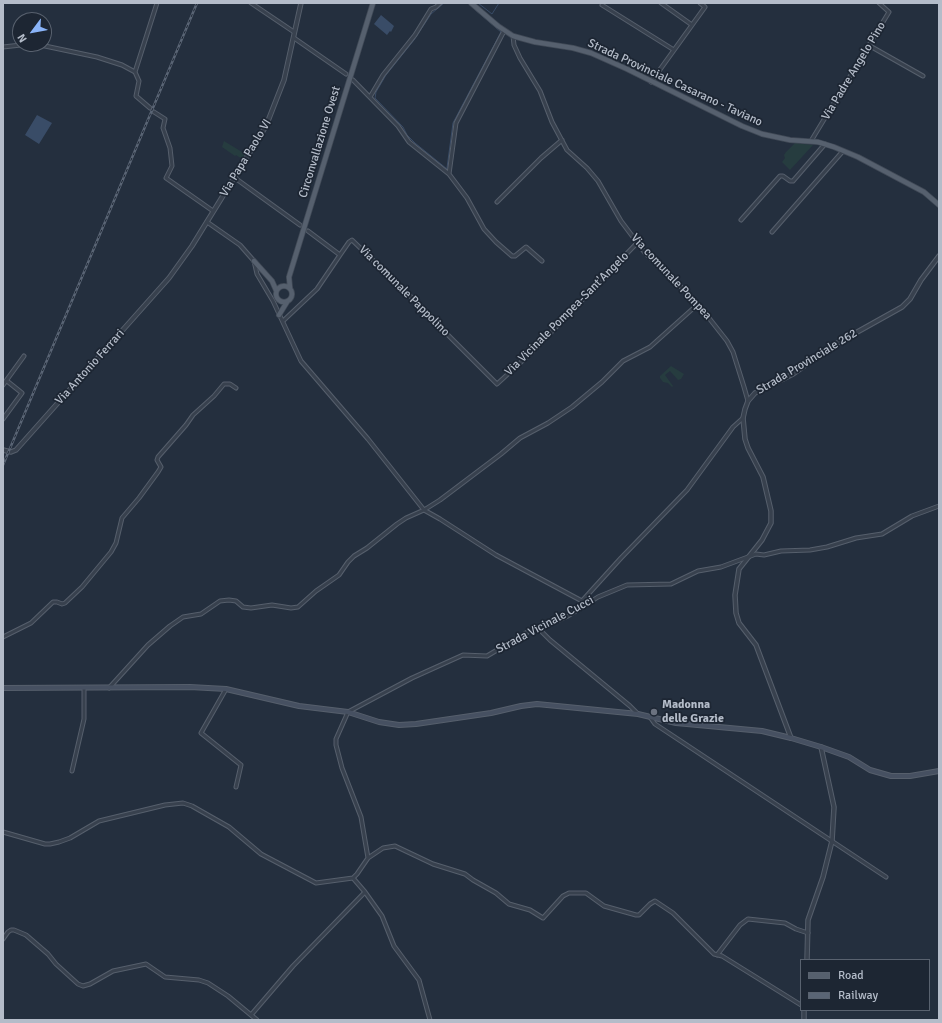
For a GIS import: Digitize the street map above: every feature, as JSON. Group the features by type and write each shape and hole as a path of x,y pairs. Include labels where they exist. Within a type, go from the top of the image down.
{"main road":[{"name":"Circonvallazione Ovest","path":"290,288 289,277 373,3"},
{"name":"Strada Provinciale Casarano - Taviano","path":"471,3 490,20 513,36 535,42 582,50 627,69 742,126 762,134 790,140 811,141 844,151 924,192 939,205"},
{"path":"254,261 275,284 290,288 292,296 279,315"},
{"path":"276,290 282,286 289,277"},
{"path":"272,281 276,290 277,298 281,302 282,310"},
{"path":"281,302 287,302"},
{"path":"3,688 190,687 226,689 299,706 348,712 379,722 399,725 492,713 537,704 638,714 676,723 762,731 821,747 849,757 870,770 891,776 910,776 939,771"}],"street":[{"path":"150,108 136,96 139,81 135,72 157,3"},
{"path":"251,3 294,32"},
{"name":"Via Papa Paolo VI","path":"169,278 177,269 207,222 266,126 284,80 301,3"},
{"path":"370,97 383,74 415,35 431,9 440,3"},
{"path":"661,3 692,25"},
{"path":"651,82 705,7 700,3"},
{"name":"Via Padre Angelo Pino","path":"811,141 890,12 879,3"},
{"path":"602,5 674,50"},
{"path":"449,174 456,123 504,31"},
{"name":"Via comunale Pompea","path":"513,36 514,45 520,58 540,91 552,122 567,150 587,168 598,181 621,222 637,243 698,304 722,334 733,352 748,401"},
{"path":"294,38 346,74"},
{"path":"3,46 30,44 45,46 108,60 135,72"},
{"path":"870,46 923,76"},
{"path":"354,80 398,126 409,142 449,174 467,198 484,229 496,242 512,256 515,256 526,248 542,261"},
{"path":"154,112 165,119 163,128 170,148 172,166 166,178 213,212"},
{"path":"497,202 541,158 562,140"},
{"path":"741,220 780,176 793,181 825,144"},
{"path":"772,232 844,151"},
{"path":"235,178 300,225"},
{"path":"207,222 240,245 254,261 257,274 283,321 301,361 368,439 424,510 496,555 582,602 626,553 687,490 733,428 743,418"},
{"name":"Via comunale Pappolino","path":"308,231 340,255 352,240 432,316 435,322 497,384"},
{"name":"Via Vicinale Pompea-Sant'Angelo","path":"497,384 531,353 637,243"},
{"path":"283,321 317,289 340,255"},
{"name":"Strada Provinciale 262","path":"791,738 766,668 756,645 739,623 736,613 735,595 739,569 762,540 771,523 763,477 745,439 743,418 748,401 756,393 793,374 834,345 902,307 910,299 921,280 939,256"},
{"name":"Via Antonio Ferrari","path":"3,450 13,452 16,450 169,278"},
{"path":"109,688 148,645 170,626 183,617 201,614 220,601 236,601 243,606 251,608 272,605 292,608 298,607 316,591 339,575 354,556 367,548 406,518 424,510 468,480 520,438 548,424 572,407 602,382 623,361 650,346 698,304"},
{"path":"3,385 24,356"},
{"path":"3,419 22,393 6,381"},
{"path":"3,637 31,623 53,602 62,604 65,603 82,587 111,552 116,543 122,518 144,492 161,467 157,460 158,457 193,415 214,396 224,384 230,384 236,388"},
{"name":"Strada Vicinale Cucci","path":"348,712 412,678 462,655 487,656 531,630 539,629 568,616 598,597 627,585 671,584 698,571 721,567 756,554 764,555 810,550 827,547 856,538 882,534 912,516 939,506"},
{"path":"539,629 638,714"},
{"path":"72,771 84,719 84,688"},
{"path":"226,689 201,733 241,765 236,787"},
{"path":"348,712 336,739 336,745 342,768 361,817 368,858"},
{"path":"650,717 655,724 886,877"},
{"path":"807,959 808,920 823,877 832,841 834,806 821,747"},
{"path":"3,832 44,844 50,844 70,838 99,821 158,807 183,803 192,806 229,827 261,854 316,884 353,878 368,858 383,848 395,846 433,864 465,874 496,893 509,904 530,910 543,918 563,896 569,892 586,892 604,906 636,916 655,901 673,914 714,954 722,956 800,1004"},
{"path":"353,878 382,916 394,946 419,980 430,1020"},
{"path":"251,1015 293,966 365,892"},
{"path":"717,955 740,925 748,919 785,923 808,933"},
{"path":"3,939 11,930 26,935 48,954 56,964 78,984 83,986 90,984 112,971 146,964 165,977 200,980 208,983 228,996 257,1020"}],"green space":[{"path":"224,141 247,155 242,163 242,159 222,147"},
{"path":"795,143 813,145 790,170 782,162 785,158 784,155 786,152"},
{"path":"671,366 684,374 681,379 678,380 670,371 665,375 673,386 672,387 668,383 663,382 660,378 660,376"}],"water":[{"path":"381,15 394,26 391,32 390,31 387,35 374,24"},
{"path":"37,115 52,123 39,144 25,135"}],"waterway":[{"path":"444,3 431,14 414,40 386,75 376,92 375,98 403,127 407,135 415,143 447,169"},
{"path":"478,3 492,14 499,3"},
{"path":"447,168 453,123 501,32 473,8"}],"railway":[{"path":"3,465 197,3"}],"place":[{"name":"Madonna delle Grazie","path":"654,712"}]}
